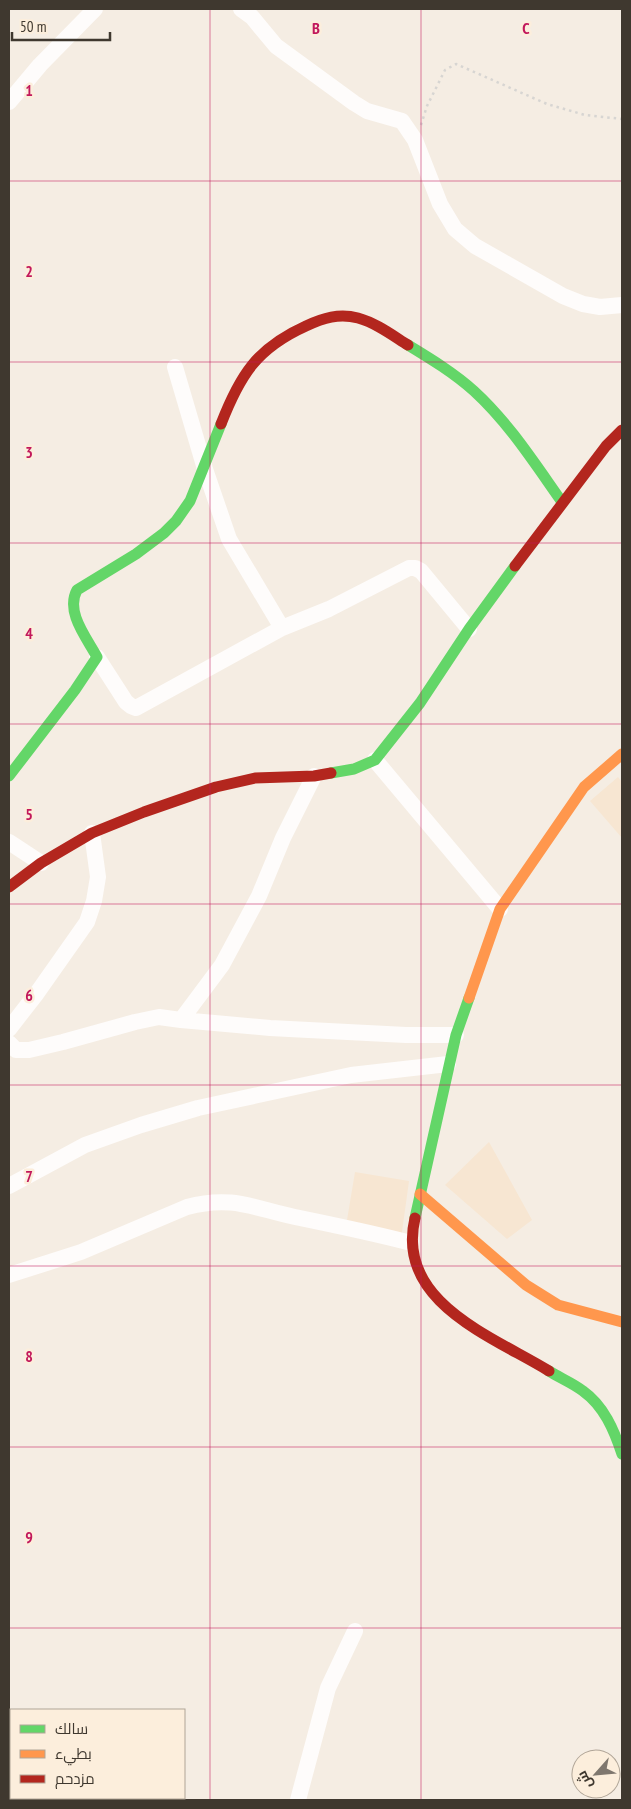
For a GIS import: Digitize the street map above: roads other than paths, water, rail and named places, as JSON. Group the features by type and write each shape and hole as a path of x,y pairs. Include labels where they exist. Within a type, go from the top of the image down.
{"street":[{"path":"9,102 40,65 95,9"},
{"path":"241,9 252,17 276,46 354,103 367,111 402,121 415,140 440,204 455,229 475,246 563,296 583,304 600,307 622,305"},
{"path":"469,629 422,571 409,568 329,610 282,628 136,708 126,702 97,657 72,606 77,590 152,545 172,526 188,506 205,469 237,386 253,362 268,348 320,320 340,316 359,318 382,328 459,378 503,422 562,502"},
{"path":"175,367 205,469 229,539 282,628"},
{"path":"9,886 40,863 92,833 144,812 216,787 255,778 314,776 354,769 375,760 420,703 469,629 562,502 606,446 622,430"},
{"path":"9,776 75,690 97,657"},
{"path":"622,754 584,787 500,909 456,1035 448,1064 412,1229 411,1243 416,1266 422,1279 428,1290 442,1305 465,1323 524,1355 589,1395 612,1426 622,1454"},
{"path":"375,760 500,909"},
{"path":"181,1020 222,964 259,896 283,838 314,776"},
{"path":"9,1029 87,922 94,901 98,877 92,833"},
{"path":"9,842 40,863"},
{"path":"9,1043 16,1050 29,1050 159,1017 270,1028 406,1035 456,1035"},
{"path":"9,1186 85,1145 141,1125 198,1108 351,1076 448,1064"},
{"path":"420,1194 526,1285 545,1298 566,1308 622,1322"},
{"path":"9,1275 81,1252 187,1207 204,1203 217,1202 257,1206 289,1216 411,1243"},
{"path":"298,1800 328,1688 354,1631"}]}
